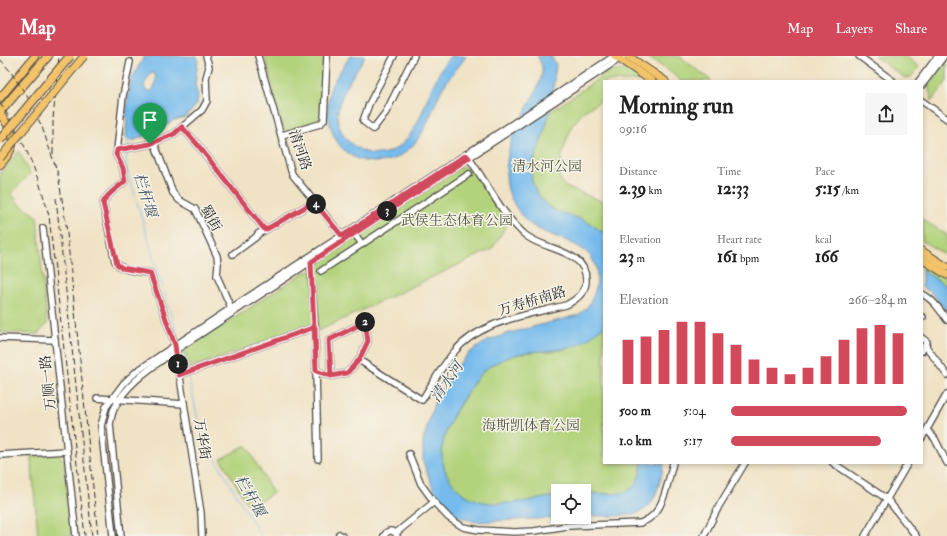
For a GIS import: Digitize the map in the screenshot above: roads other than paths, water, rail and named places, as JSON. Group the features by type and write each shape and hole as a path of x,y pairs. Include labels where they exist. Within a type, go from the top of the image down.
{"highway":[{"path":"0,113 48,56"},
{"path":"0,140 70,56"}],"main road":[{"path":"0,98 35,56"},
{"path":"0,158 84,56"},
{"path":"628,56 664,80"},
{"path":"618,57 651,80"},
{"path":"0,113 14,137 13,148 0,165"},
{"path":"923,252 947,267"},
{"path":"923,260 947,275"}],"street":[{"path":"130,62 123,96 117,150 154,142 174,134 202,110 207,101 206,78 209,67 206,56"},
{"name":"清河路","path":"258,56 292,174 343,238"},
{"path":"282,135 320,124 324,120 327,56"},
{"path":"394,56 369,104 363,121 373,129 386,112 414,56"},
{"path":"859,56 892,80"},
{"path":"920,80 938,56"},
{"path":"923,83 944,56"},
{"path":"343,238 354,233 468,156 515,122 559,96 618,57"},
{"path":"113,536 101,426 106,407 124,383 136,371 176,348 468,156 515,129 559,96"},
{"path":"923,102 947,119"},
{"path":"182,127 265,230"},
{"name":"蜀街","path":"154,142 173,193 179,200 195,209 199,217 217,256 218,264 216,276 232,310"},
{"name":"万华街","path":"117,150 116,154 123,168 125,181 105,197 103,203 115,261 122,268 150,273 176,348 201,513 202,536"},
{"name":"万寿桥南路","path":"359,360 422,400 455,351 470,338 486,328 503,322 566,305 576,300 586,286 584,268 578,260 570,255 537,243 524,234 512,221 468,156"},
{"path":"321,271 469,174"},
{"path":"233,254 265,230 314,202"},
{"name":"万顺一路","path":"43,228 76,536"},
{"path":"354,233 362,244"},
{"path":"310,260 315,327 318,460"},
{"path":"923,294 936,305 947,320"},
{"path":"316,371 331,376 347,373 359,360 368,341 365,322 329,340 331,376"},
{"path":"179,375 315,327"},
{"path":"0,338 55,340"},
{"path":"923,339 927,342 924,348 947,375"},
{"path":"121,536 110,424 113,409 128,389 141,376 176,348"},
{"path":"923,436 947,394"},
{"path":"97,398 184,404"},
{"path":"927,430 935,438 947,463"},
{"path":"0,455 67,451"},
{"path":"409,454 421,484 434,502 449,518 463,527 479,530 528,531 568,526 640,524 649,519 656,512 666,491 673,464"},
{"path":"704,536 719,506 744,464"},
{"path":"834,464 888,499 916,536"},
{"path":"865,536 907,464"},
{"path":"384,536 385,533 389,531 392,531 396,535 434,502"}],"water":[{"path":"145,56 197,56 198,59 195,85 198,95 197,104 186,117 174,120 133,141 126,138 127,104 131,79","holes":["150,74 155,74 155,86 153,90 146,91 144,85"]},
{"path":"350,56 365,56 342,96 338,110 338,121 341,132 356,147 366,152 376,154 387,153 397,148 410,135 419,119 435,81 450,56 467,56 442,89 425,127 414,144 407,151 396,158 387,161 375,162 362,160 351,155 342,148 335,138 328,115 328,103 331,86"},
{"name":"清水河","path":"537,56 551,56 556,65 550,112 533,162 531,171 532,181 536,192 550,208 584,220 603,232 603,327 588,339 577,345 557,350 520,354 495,363 477,378 466,394 448,427 442,450 443,462 447,474 454,485 464,494 476,500 489,503 518,502 551,497 551,518 475,522 457,516 443,504 433,488 423,462 423,441 435,400 451,373 469,353 487,341 506,334 579,315 590,302 596,287 597,272 593,260 585,251 575,245 539,230 529,223 517,209 507,186 506,164 511,143 516,129 537,88 542,73 541,64"},
{"path":"923,271 947,286 947,312 932,293 923,288"},
{"path":"642,464 664,464 660,483 654,497 648,506 640,512 630,515 591,516 591,493 623,493 630,490 640,475"}],"waterway":[{"name":"栏杆堰","path":"128,138 128,145"},
{"name":"栏杆堰","path":"127,150 126,166 178,338"},
{"name":"栏杆堰","path":"183,354 187,371"},
{"name":"栏杆堰","path":"188,374 200,429 209,448 261,536"}],"railway":[{"path":"53,154 53,119 59,56"},
{"path":"0,59 27,96 42,127 58,174 66,224 98,536"},
{"path":"0,103 23,143 40,186 49,216 85,536"},
{"path":"56,198 92,536"}],"park label":[{"name":"清水河公园","path":"547,166"},
{"name":"武侯生态体育公园","path":"457,220"},
{"name":"海斯凯体育公园","path":"531,425"}]}
